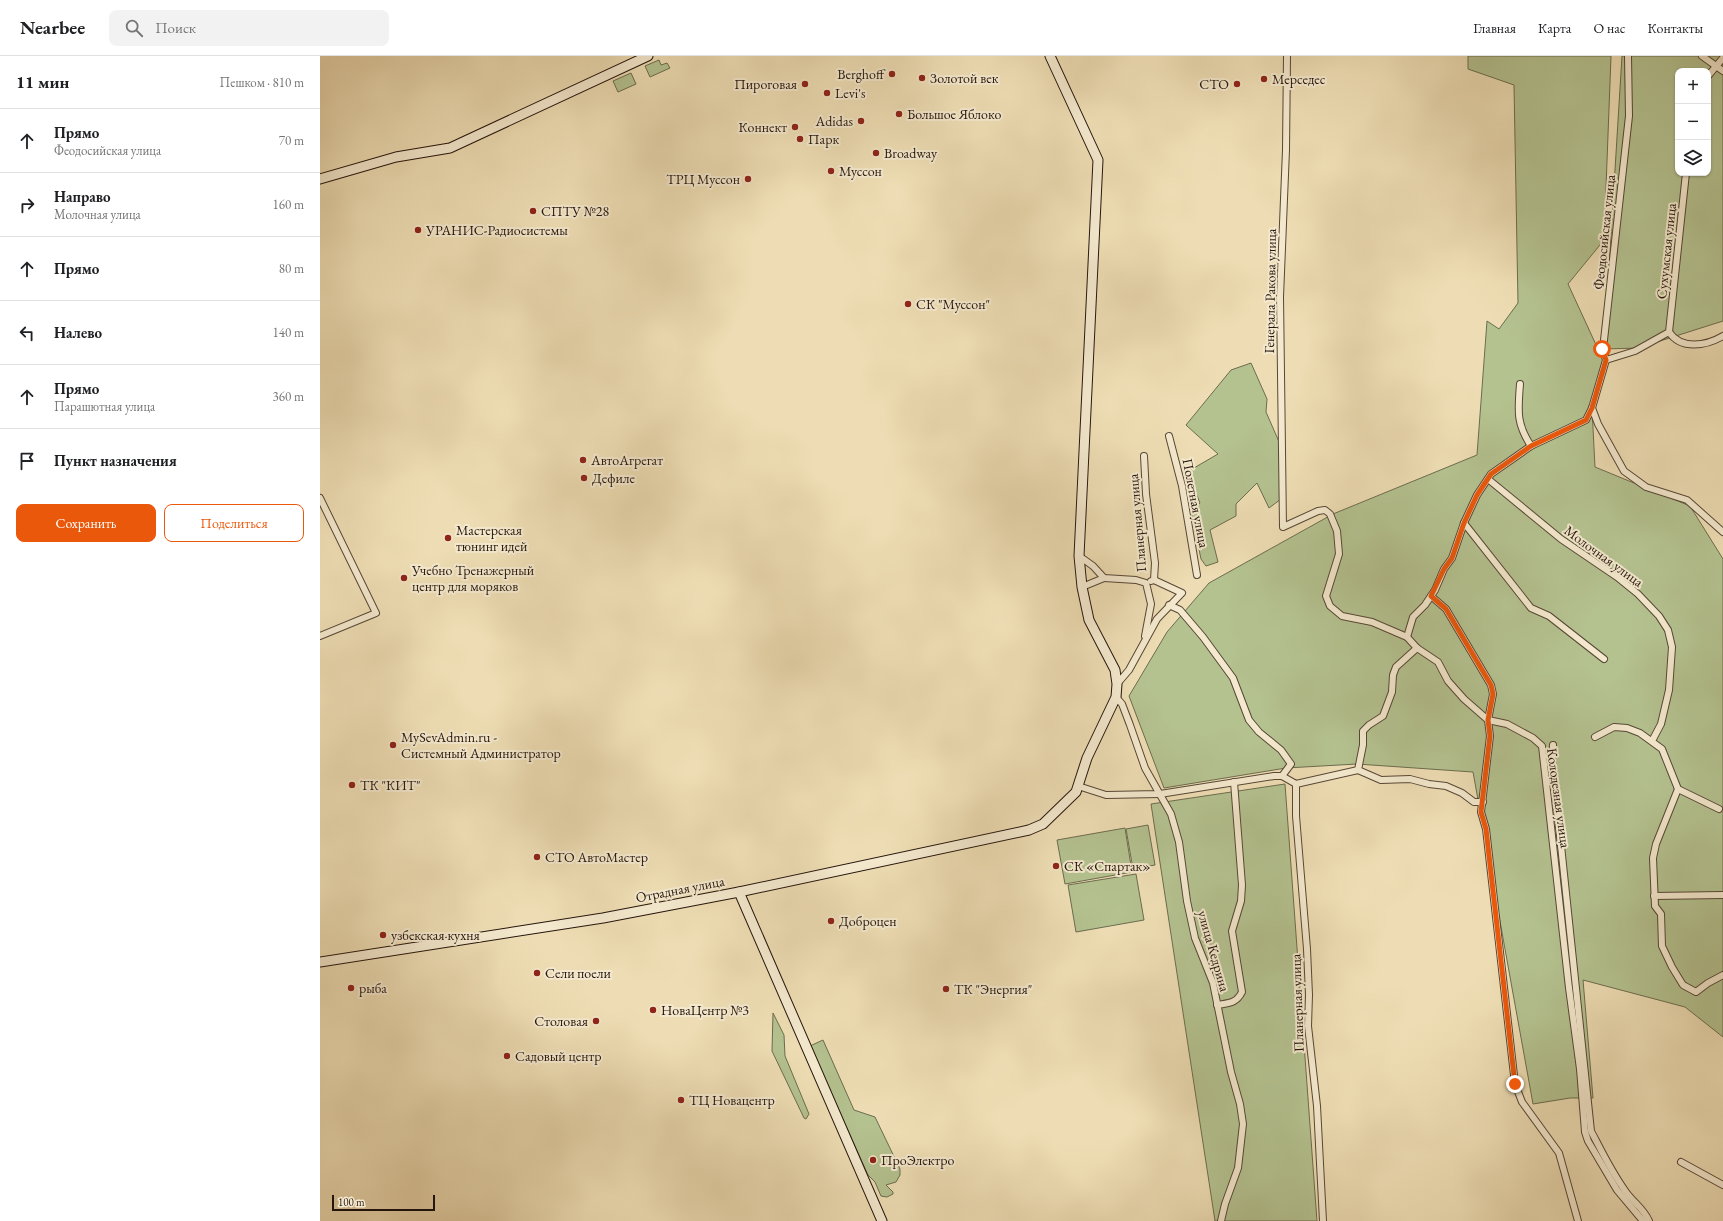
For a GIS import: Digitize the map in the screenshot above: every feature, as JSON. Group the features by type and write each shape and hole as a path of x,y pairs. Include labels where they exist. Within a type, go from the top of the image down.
{"street":[{"path":"320,179 396,157 450,148 648,56"},
{"path":"739,892 1029,830 1043,824 1076,792 1087,758 1116,697 1117,684 1115,670 1089,620 1082,587 1079,556 1098,160 1050,56"},
{"name":"Генерала Ракова улица","path":"1283,527 1280,297 1286,150 1286,56"},
{"name":"Феодосийская улица","path":"1592,408 1606,360 1602,349 1629,116 1628,56"},
{"path":"1702,56 1723,71"},
{"path":"1711,73 1723,58"},
{"name":"Сухумская улица","path":"1669,332 1686,176"},
{"path":"1606,360 1636,351 1669,332 1677,341 1689,345 1717,339 1723,336"},
{"path":"1520,384 1518,409 1521,431 1531,446"},
{"path":"1407,637 1413,617 1431,596 1444,569 1452,558 1464,523 1477,495 1491,474 1531,446 1586,420 1592,408"},
{"path":"1592,408 1598,424 1624,471 1646,487 1687,500 1723,532"},
{"name":"Полетная улица","path":"1169,436 1182,486 1197,575"},
{"name":"Планерная улица","path":"1144,456 1146,494 1155,563 1154,580 1146,583"},
{"name":"Молочная улица","path":"1488,479 1560,539 1617,577 1633,590 1659,616 1668,630 1672,647 1670,684 1661,724 1652,741"},
{"path":"320,498 376,613 320,636"},
{"name":"Колодезная улица","path":"1283,527 1318,511 1325,510 1330,514 1336,531 1339,554 1327,590 1328,602 1330,606 1342,616 1372,622 1407,637 1416,648 1438,662 1452,685 1464,699 1488,720 1507,724 1533,738 1542,746 1569,988 1580,1069 1585,1132 1588,1141 1617,1190 1643,1221"},
{"path":"1464,523 1531,608 1550,616 1604,659"},
{"path":"1079,556 1093,566 1104,578"},
{"path":"1082,587 1104,578 1136,580 1146,583 1151,604 1143,643"},
{"path":"1117,684 1129,670 1157,619 1182,593 1154,580"},
{"path":"1431,596 1446,609 1491,685 1493,694 1488,720 1490,736 1481,812 1486,829 1515,1084 1522,1102 1559,1153 1578,1221"},
{"path":"1169,605 1180,610 1202,637 1233,678 1249,720 1259,732 1281,750 1291,764 1282,776"},
{"path":"1358,770 1363,745 1363,732 1369,725 1383,716 1392,692 1393,675 1396,666 1416,648"},
{"name":"улица Кедрина","path":"1116,697 1122,704 1145,768 1153,785 1160,794 1171,814 1177,835 1187,901 1195,938 1213,983 1227,1046 1231,1072 1240,1104 1243,1124 1238,1168 1225,1204 1221,1221"},
{"path":"1595,736 1614,727 1627,728 1640,733 1662,749 1678,789 1719,809"},
{"name":"Колодезная улица","path":"1553,745 1552,760 1591,1131 1612,1172 1627,1194 1646,1212 1649,1221"},
{"path":"1078,786 1106,795 1160,794 1282,776 1296,784 1358,770 1381,780 1410,779 1429,784 1446,786 1462,793 1474,802 1482,802"},
{"path":"1217,1005 1237,1000 1242,992 1232,931 1241,901 1242,886 1234,782"},
{"name":"Планерная улица","path":"1296,784 1296,809 1309,995 1308,1026 1317,1106 1323,1221"},
{"path":"1678,789 1658,838 1653,858 1655,906 1661,914 1662,946 1683,985 1696,992 1708,983 1723,975"},
{"name":"Отрадная улица","path":"320,962 603,918 739,892 882,1221"},
{"path":"1654,896 1723,895"},
{"path":"1682,1162 1723,1184"}],"green space":[{"path":"1468,56 1611,56 1604,240 1568,284 1603,360 1592,408 1595,467 1690,506 1723,559 1723,1037 1685,1007 1583,980 1593,1098 1570,1098 1533,1104 1473,772 1357,764 1286,768 1164,788 1129,696 1167,632 1209,583 1333,514 1477,455 1487,321 1499,329 1518,303 1514,85 1468,69"},
{"path":"1622,56 1723,56 1723,321 1638,348 1604,349"},
{"path":"659,60 661,65 667,63 670,68 650,77 645,66"},
{"path":"631,73 636,84 618,92 613,81"},
{"path":"1251,363 1267,399 1266,412 1280,444 1281,499 1269,508 1257,483 1236,504 1236,516 1210,530 1218,562 1206,566 1201,559 1191,511 1200,503 1187,472 1218,454 1186,425 1231,370"},
{"path":"1285,784 1317,1221 1215,1221 1151,804"},
{"path":"1148,825 1155,865 1133,869 1126,829"},
{"path":"1125,828 1132,872 1065,884 1057,840"},
{"path":"1136,874 1144,920 1076,932 1068,885"},
{"path":"773,1013 784,1035 785,1056 809,1114 806,1119 804,1118 772,1051"},
{"path":"823,1040 854,1110 875,1117 900,1169 900,1175 896,1182 886,1185 893,1192 893,1194 887,1197 881,1196 875,1182 868,1175 810,1046"}],"place":[{"name":"Berghoff","path":"892,74"},
{"name":"Золотой век","path":"922,78"},
{"name":"Мерседес","path":"1264,79"},
{"name":"Пироговая","path":"805,84"},
{"name":"СТО","path":"1237,84"},
{"name":"Levi's","path":"827,93"},
{"name":"Большое Яблоко","path":"899,114"},
{"name":"Adidas","path":"861,121"},
{"name":"Коннект","path":"795,127"},
{"name":"Парк","path":"800,139"},
{"name":"Broadway","path":"876,153"},
{"name":"Муссон","path":"831,171"},
{"name":"ТРЦ Муссон","path":"748,179"},
{"name":"СПТУ №28","path":"533,211"},
{"name":"УРАНИС-Радиосистемы","path":"418,230"},
{"name":"СК \"Муссон\"","path":"908,304"},
{"name":"АвтоАгрегат","path":"583,460"},
{"name":"Дефиле","path":"584,478"},
{"name":"Мастерская тюнинг идей","path":"448,538"},
{"name":"Учебно Тренажерный центр для моряков","path":"404,578"},
{"name":"MySevAdmin.ru - Системный Администратор","path":"393,745"},
{"name":"ТК \"КИТ\"","path":"352,785"},
{"name":"СТО АвтоМастер","path":"537,857"},
{"name":"СК «Спартак»","path":"1056,866"},
{"name":"Доброцен","path":"831,921"},
{"name":"узбекская кухня","path":"383,935"},
{"name":"Сели поели","path":"537,973"},
{"name":"рыба","path":"351,988"},
{"name":"ТК \"Энергия\"","path":"946,989"},
{"name":"НоваЦентр №3","path":"653,1010"},
{"name":"Столовая","path":"596,1021"},
{"name":"Садовый центр","path":"507,1056"},
{"name":"ТЦ Новацентр","path":"681,1100"},
{"name":"ПроЭлектро","path":"873,1160"}],"route":[{"path":"1515,1084 1503,972 1497,936 1489,866 1486,829 1481,812 1490,736 1488,720 1493,694 1491,685 1446,609 1431,596 1444,569 1452,558 1464,523 1477,495 1491,474 1531,446 1586,420 1592,408 1606,360 1602,349"}]}
